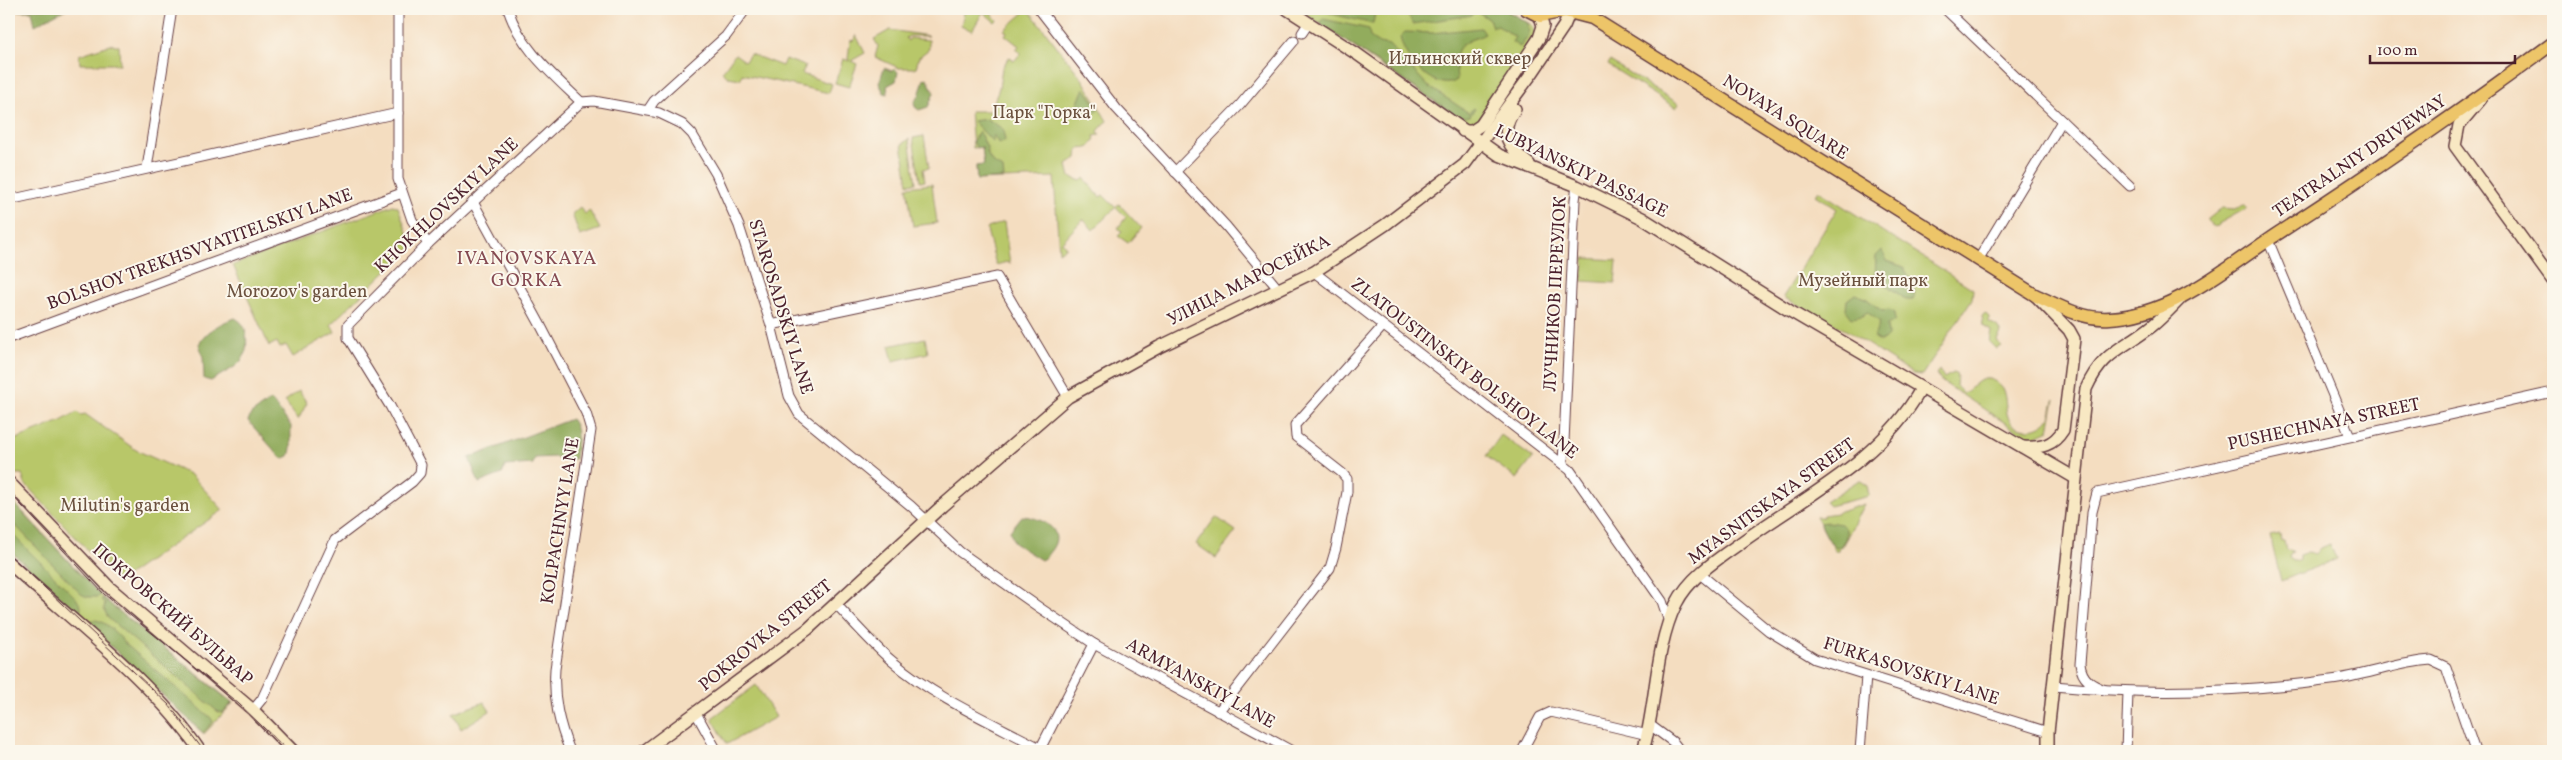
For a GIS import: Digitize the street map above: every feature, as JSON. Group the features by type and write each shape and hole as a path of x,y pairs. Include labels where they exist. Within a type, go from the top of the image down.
{"main road":[{"name":"LUBYANSKIY PASSAGE","path":"1287,9 1305,28 1357,54 1499,155 1545,175 1577,186 1657,227 1790,311 2075,478"},
{"path":"1526,9 1540,16 1571,10"},
{"path":"1545,175 1532,167 1515,151 1506,131 1507,121 1524,96 1533,72 1564,26 1571,10"},
{"name":"NOVAYA SQUARE","path":"1571,10 1603,24 2035,295"},
{"path":"1463,131 1472,132 1480,125 1534,46 1542,32 1540,16"},
{"name":"TEATRALNIY DRIVEWAY","path":"2035,295 2081,315 2110,318 2147,310 2185,295 2388,162 2552,45"},
{"name":"УЛИЦА МАРОСЕЙКА","path":"926,520 1068,397 1159,346 1314,272 1356,246 1421,199 1465,164 1482,144 1533,72"},
{"path":"2487,92 2459,125 2455,136 2455,146 2553,281"},
{"path":"2021,447 2046,446 2058,438 2063,430 2074,354 2074,339 2069,330 2035,295"},
{"path":"2048,751 2048,732 2086,390 2094,372 2108,356 2151,326 2185,295"},
{"name":"MYASNITSKAYA STREET","path":"1649,730 1669,622 1682,595 1700,574 1768,523 1856,465 1896,427 1921,389"},
{"name":"ПОКРОВСКИЙ БУЛЬВАР","path":"9,482 110,588 253,710 293,751"},
{"name":"POKROVKA STREET","path":"644,751 796,639 926,520"},
{"path":"9,563 33,582 166,707 200,751"},
{"path":"1643,751 1649,730"}],"street":[{"path":"147,168 172,9"},
{"path":"398,9 398,179 412,220 428,244"},
{"path":"508,9 526,45 581,102"},
{"path":"648,110 654,101 726,36 746,9"},
{"path":"1039,9 1116,108 1251,254 1279,290"},
{"path":"1946,9 2130,186"},
{"path":"1175,172 1240,105 1294,42"},
{"name":"STAROSADSKIY LANE","path":"581,102 594,101 648,110 675,120 687,128 716,174 739,226 771,326 786,386 795,410 926,520 969,559 1094,644"},
{"name":"KHOKHLOVSKIY LANE","path":"253,710 262,699 335,540 412,482 420,472 421,465 400,424 348,338 346,330 352,319 428,244 581,102"},
{"path":"9,200 398,113"},
{"path":"1978,260 2062,121"},
{"name":"ЛУЧНИКОВ ПЕРЕУЛОК","path":"1563,464 1573,230 1577,186"},
{"name":"BOLSHOY TREKHSVYATITELSKIY LANE","path":"9,338 402,192"},
{"name":"KOLPACHNYY LANE","path":"473,202 541,326 586,413 592,430 556,658 556,706 570,751"},
{"path":"2268,240 2350,436"},
{"name":"ZLATOUSTINSKIY BOLSHOY LANE","path":"1314,272 1563,464 1574,475 1662,601 1669,622"},
{"path":"771,326 998,277 1068,397"},
{"path":"1218,712 1332,564 1347,492 1347,479 1296,437 1295,425 1383,326"},
{"name":"PUSHECHNAYA STREET","path":"2105,690 2088,682 2081,670 2080,664 2093,507 2095,496 2102,490 2553,392"},
{"name":"FURKASOVSKIY LANE","path":"1700,574 1769,631 1807,655 1866,676 2048,732"},
{"path":"836,604 881,651 908,673 948,698 1040,749 1094,644"},
{"name":"ARMYANSKIY LANE","path":"1094,644 1292,751"},
{"path":"2054,686 2128,692 2210,692 2256,689 2332,680 2424,660 2436,661 2446,667 2475,751"},
{"path":"1860,751 1866,676"},
{"path":"2126,751 2128,692"},
{"path":"1522,751 1540,718 1551,712 1649,730 1673,742 1680,751"},
{"path":"696,713 717,751"}],"green space":[{"path":"17,9 66,9 35,25 32,11 18,11"},
{"path":"965,9 987,9 997,20 995,22 983,12 972,31 961,25"},
{"name":"Парк \"Горка\"","path":"1028,9 1083,80 1107,121 1098,131 1100,135 1094,136 1095,140 1088,148 1078,149 1077,158 1067,165 1070,177 1081,181 1084,178 1100,197 1103,195 1115,207 1119,204 1141,228 1128,243 1118,236 1122,232 1118,228 1126,217 1116,207 1093,230 1083,219 1062,242 1066,247 1059,252 1054,177 977,180 976,166 984,165 982,147 973,148 970,111 991,111 999,88 1002,68 1009,57 1014,61 1021,53 1016,49 1019,46 1005,35 1007,32 1004,30"},
{"name":"Ильинский сквер","path":"1298,9 1504,9 1532,25 1536,36 1476,125 1468,125"},
{"path":"1323,9 1376,9 1373,23 1369,23 1332,14"},
{"path":"1404,9 1471,9 1475,12 1472,15 1413,24"},
{"path":"1473,9 1503,9 1528,23 1529,35 1520,47 1512,42 1515,37 1498,26 1492,27 1489,19"},
{"path":"1323,19 1369,29 1370,37 1379,43 1389,45 1428,86 1469,113 1473,108 1475,109 1470,116 1460,118 1320,24"},
{"path":"1481,28 1485,34 1470,40 1457,52 1457,80 1449,83 1432,79 1423,73 1409,57 1400,37 1405,32 1432,33"},
{"path":"890,30 929,36 910,36 906,38 908,41 910,38 929,40 929,49 919,57 916,68 899,68 875,57 878,46 874,39"},
{"path":"856,35 865,53 851,61 857,64 849,87 835,83 843,59 850,61 848,59 850,41 854,40"},
{"path":"112,44 119,46 120,64 80,64 79,55"},
{"path":"735,54 745,61 750,54 782,66 785,59 805,66 802,74 832,84 829,93 742,74 741,79 728,77 722,72"},
{"path":"1610,61 1679,104 1676,108 1608,65"},
{"path":"884,68 892,71 895,69 898,72 896,81 887,86 888,94 884,93 879,83"},
{"path":"927,78 934,93 928,107 919,110 915,107 914,102 919,96 924,79"},
{"path":"1084,88 1098,107 1095,113 1086,114 1077,105"},
{"path":"987,119 1003,129 1005,141 999,144 993,135 993,142 973,121"},
{"path":"979,131 992,162 1003,169 1004,178 977,180 976,166 984,165 982,147 977,148 973,141"},
{"path":"924,136 929,168 923,169 925,181 920,182 913,138"},
{"path":"909,139 916,183 908,184 902,144"},
{"path":"932,184 937,223 913,226 907,187"},
{"name":"Музейный парк","path":"1819,191 1973,289 1972,299 1922,375 1913,374 1849,332 1783,297 1837,209 1816,195"},
{"path":"2243,204 2247,208 2213,227 2207,220 2222,208 2236,209"},
{"name":"Morozov's garden","path":"393,205 398,207 412,246 331,324 335,332 293,357 286,345 280,348 277,342 269,346 233,265"},
{"path":"580,207 585,214 589,210 600,229 580,236 572,214"},
{"path":"1004,222 1010,264 1007,262 996,265 987,230"},
{"path":"1882,250 1887,261 1904,267 1914,287 1915,296 1913,300 1906,300 1875,276 1876,256"},
{"path":"1584,258 1617,260 1615,283 1582,281"},
{"path":"1855,294 1867,299 1882,311 1889,310 1894,313 1895,321 1887,325 1888,336 1884,340 1880,341 1874,337 1880,322 1867,312 1862,316 1852,318 1846,310 1847,300"},
{"path":"1985,313 1989,317 1989,322 1997,326 2001,333 1997,340 2001,346 1996,349 1989,342 1991,331 1983,326 1982,316"},
{"path":"235,318 243,324 246,331 247,344 243,359 239,364 211,381 204,379 203,357 199,344 215,328"},
{"path":"925,338 928,353 893,361 889,346"},
{"path":"1939,370 1944,378 1953,373 1957,375 1956,386 1963,393 1981,380 1989,379 1996,382 2002,388 2009,419 2019,427 2031,429 2044,424 2050,417 2055,399 2049,430 2034,437 2022,434 1941,381 1936,374"},
{"path":"299,391 307,403 298,420 285,401"},
{"path":"271,400 291,426 290,453 289,456 282,459 248,421 251,414"},
{"name":"Milutin's garden","path":"77,412 81,415 85,414 136,450 191,475 223,510 118,582 103,566 107,562 102,557 98,561 25,484 22,474 15,474 9,467 9,442 61,421"},
{"path":"571,419 577,433 575,459 535,458 533,464 505,466 502,474 479,483 469,458"},
{"path":"1501,435 1533,458 1517,479 1486,456"},
{"path":"1859,480 1867,485 1869,496 1829,506 1825,502"},
{"path":"9,497 103,598 233,703 204,734 9,550"},
{"path":"9,498 100,595 98,597 87,597 81,594 18,528 9,522"},
{"path":"1864,504 1843,545 1836,552 1816,517 1823,517 1823,515 1837,513"},
{"path":"1022,516 1036,519 1049,525 1056,536 1052,549 1041,560 1014,543 1010,531"},
{"path":"1216,517 1236,531 1216,558 1196,544"},
{"path":"1820,523 1841,524 1846,529 1846,537 1841,546 1836,547 1831,542"},
{"path":"9,531 76,598 81,607 80,613 83,616 81,618 9,549"},
{"path":"2280,534 2281,541 2284,540 2286,550 2293,551 2289,557 2292,561 2299,561 2299,555 2308,552 2316,554 2321,548 2330,544 2336,559 2281,581 2270,536"},
{"path":"103,598 232,703 222,713 217,711 108,618 104,609 105,603 101,600"},
{"path":"86,618 89,621 98,620 110,628 122,641 211,718 213,722 203,733 84,621"},
{"path":"756,685 776,717 727,744 712,718"},
{"path":"484,702 490,711 461,729 453,714"}],"tram line":[{"path":"9,492 104,594 239,704 288,751"},
{"path":"9,554 169,705 204,751"}],"district":[{"name":"IVANOVSKAYA GORKA","path":"527,270"}]}
